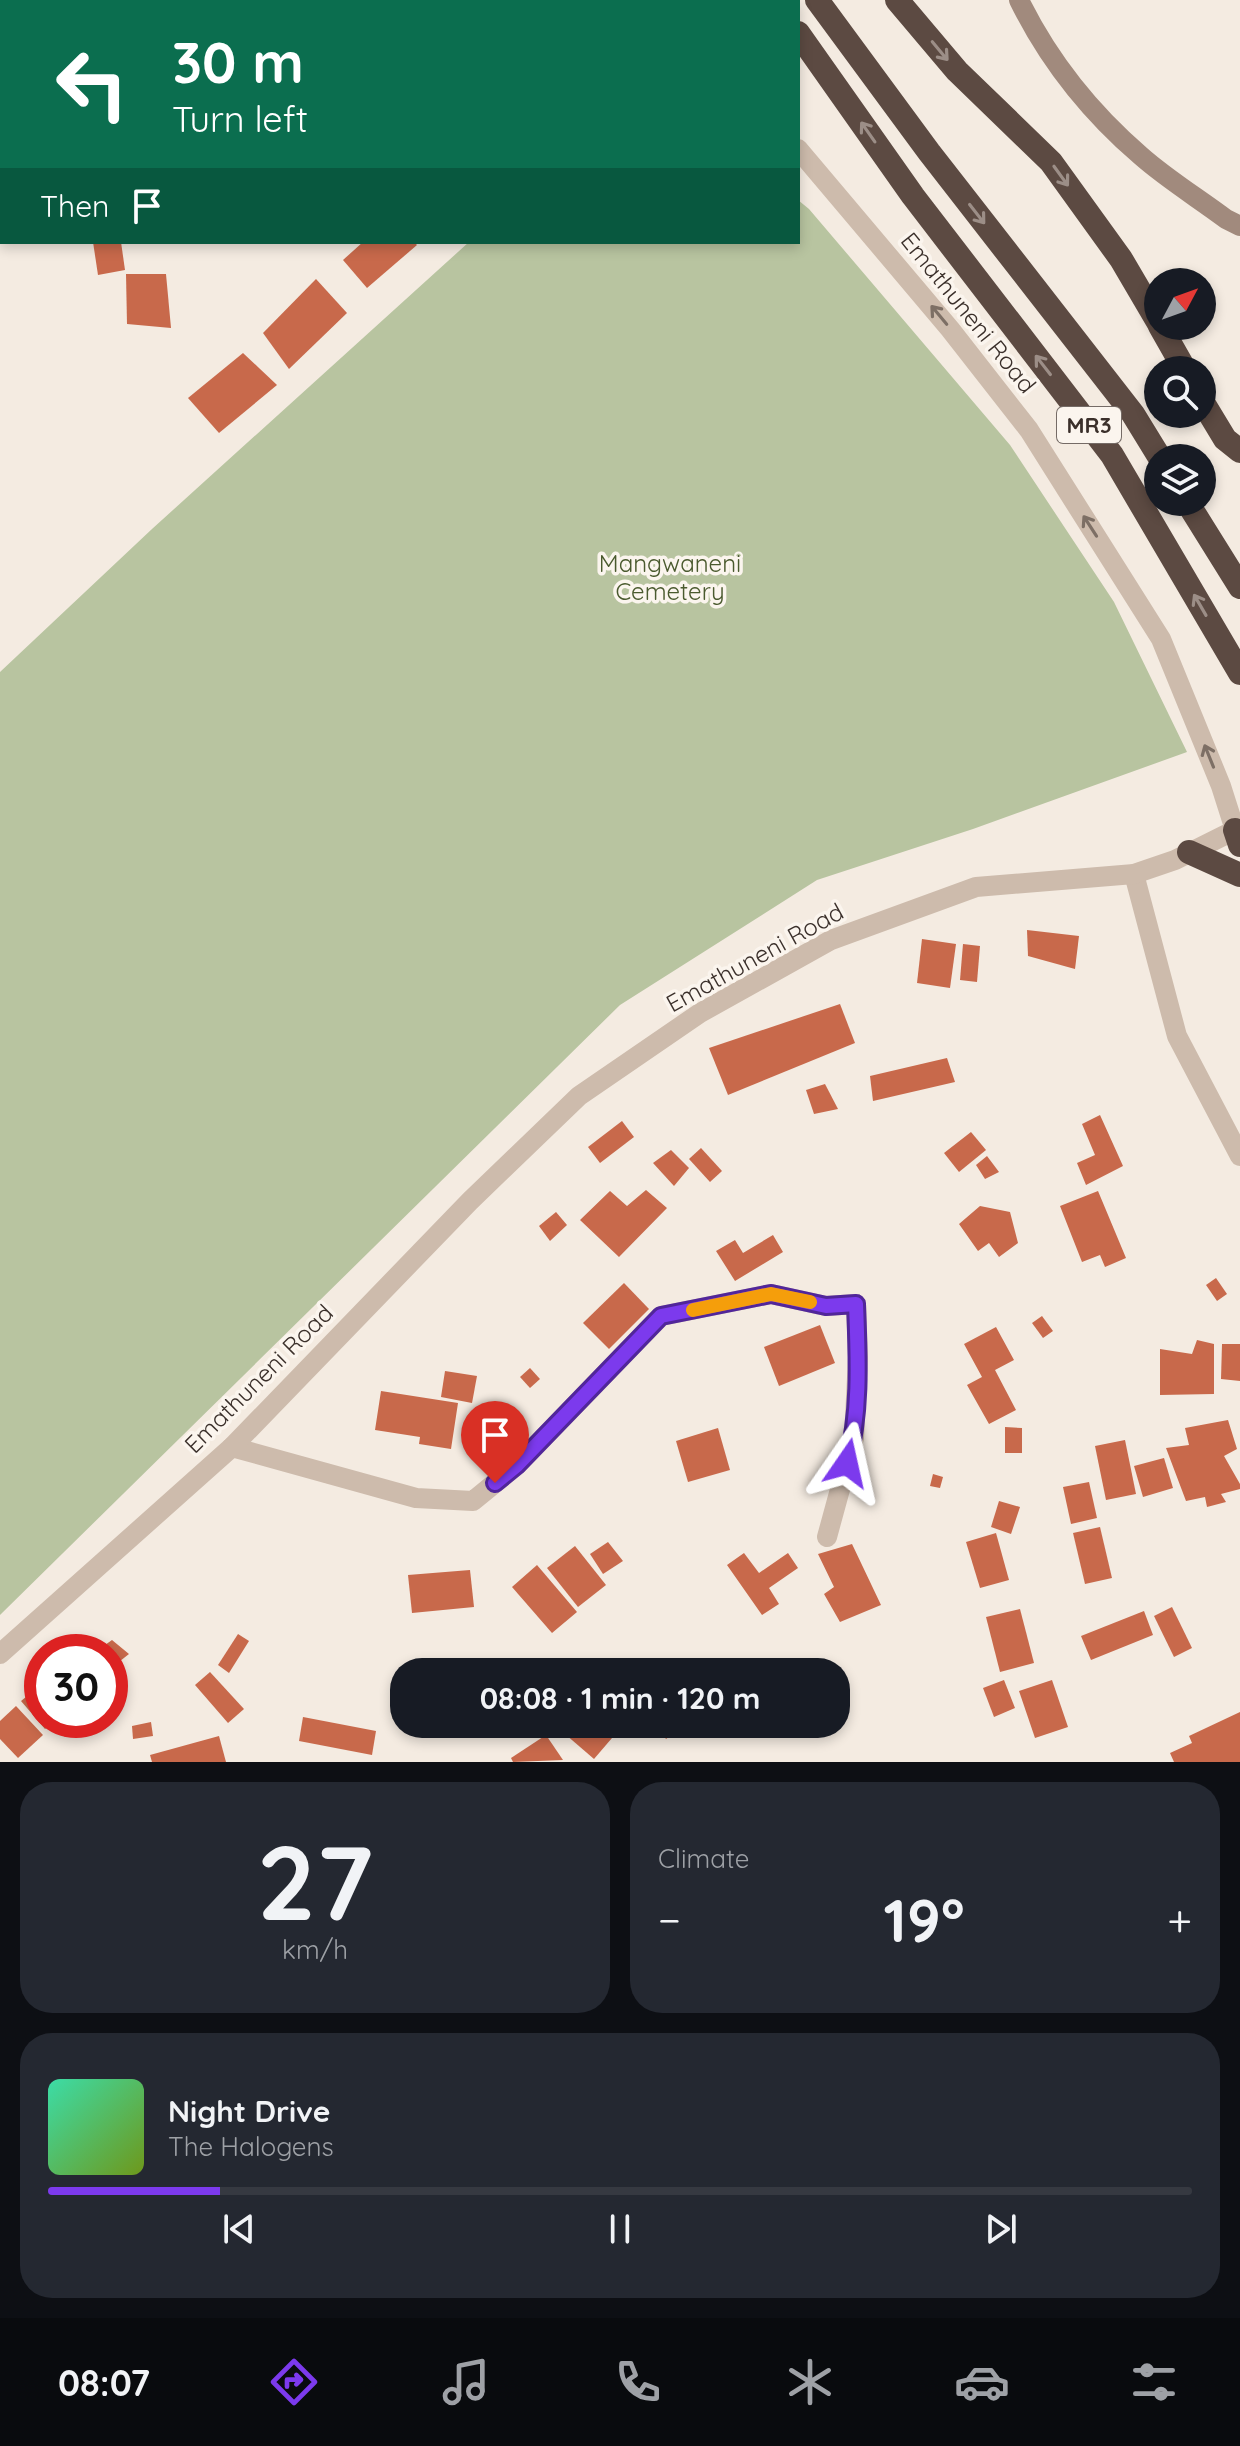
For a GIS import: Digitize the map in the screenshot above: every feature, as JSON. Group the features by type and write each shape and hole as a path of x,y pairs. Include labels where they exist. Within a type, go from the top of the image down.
{"highway":[{"name":"MR3","path":"817,0 929,152 1133,414 1151,444"},
{"path":"897,0 957,71 1051,162 1121,259 1144,298"},
{"name":"MR3","path":"800,36 913,196 1112,455 1240,673"},
{"path":"1216,424 1225,439 1240,451"},
{"path":"1196,516 1240,587"},
{"path":"1189,852 1240,875"}],"main road":[{"path":"1019,0 1033,28 1079,93 1141,157 1240,226"}],"street":[{"name":"Emathuneni Road","path":"0,1654 232,1447 470,1201 579,1096 700,1013 831,940 976,887 1134,874 1189,852 1237,838 1221,786 1161,639 1029,430 950,329 800,151"},
{"path":"1134,874 1177,1036 1240,1156"},
{"path":"232,1447 416,1498 473,1501 517,1465 661,1316 771,1294 826,1306 856,1304 858,1357 854,1438 827,1537"}],"green space":[{"name":"Mangwaneni Cemetery","path":"800,202 1010,445 1114,602 1187,752 973,829 817,880 620,1005 0,1615 0,672 152,529 467,244 800,244"}],"building":[{"path":"93,244 121,244 125,270 98,275"},
{"path":"361,244 417,245 367,288 343,260"},
{"path":"126,274 166,274 171,328 127,324"},
{"path":"316,279 347,313 289,369 263,333"},
{"path":"243,353 277,385 219,433 188,398"},
{"path":"1027,930 1079,936 1075,969 1028,956"},
{"path":"922,939 956,944 950,988 917,983"},
{"path":"963,944 980,946 977,982 960,980"},
{"path":"840,1004 855,1043 728,1095 709,1048"},
{"path":"947,1058 955,1082 873,1101 870,1076"},
{"path":"825,1084 838,1109 814,1114 806,1090"},
{"path":"1100,1115 1123,1166 1086,1185 1077,1163 1095,1155 1082,1124"},
{"path":"622,1121 634,1137 600,1163 588,1147"},
{"path":"971,1132 986,1150 959,1172 944,1153"},
{"path":"701,1148 722,1171 710,1182 689,1159"},
{"path":"671,1150 689,1168 674,1186 653,1163"},
{"path":"987,1156 999,1172 985,1179 976,1165"},
{"path":"646,1190 667,1208 619,1257 580,1220 610,1191 627,1206"},
{"path":"1098,1191 1126,1258 1105,1267 1100,1255 1082,1262 1060,1206"},
{"path":"980,1206 1010,1212 1018,1243 999,1257 989,1243 978,1251 959,1224"},
{"path":"556,1212 567,1225 550,1241 539,1226"},
{"path":"773,1235 783,1252 735,1281 716,1251 735,1240 743,1253"},
{"path":"1216,1278 1227,1294 1217,1301 1206,1285"},
{"path":"624,1283 649,1309 609,1349 583,1323"},
{"path":"1042,1316 1053,1331 1043,1338 1032,1323"},
{"path":"820,1325 835,1363 779,1386 764,1347"},
{"path":"996,1327 1014,1360 995,1370 1016,1410 989,1424 967,1385 982,1377 964,1344"},
{"path":"1197,1340 1214,1344 1214,1394 1160,1395 1160,1349 1192,1354"},
{"path":"1222,1344 1240,1344 1240,1381 1221,1379"},
{"path":"530,1368 540,1379 530,1388 520,1377"},
{"path":"445,1371 477,1376 472,1403 441,1397"},
{"path":"381,1391 458,1403 451,1449 419,1444 420,1437 375,1430"},
{"path":"1228,1420 1237,1449 1224,1456 1240,1489 1221,1494 1226,1502 1207,1507 1205,1497 1186,1501 1166,1448 1189,1445 1185,1428"},
{"path":"1005,1427 1022,1428 1022,1453 1005,1453"},
{"path":"718,1428 730,1470 688,1482 676,1441"},
{"path":"1125,1440 1136,1494 1106,1500 1095,1446"},
{"path":"1164,1458 1173,1488 1143,1497 1134,1466"},
{"path":"933,1474 943,1477 940,1488 930,1486"},
{"path":"1089,1482 1097,1518 1071,1524 1063,1487"},
{"path":"999,1501 1020,1507 1011,1534 991,1527"},
{"path":"1100,1527 1112,1578 1085,1584 1073,1533"},
{"path":"996,1533 1009,1580 980,1588 966,1542"},
{"path":"608,1542 623,1561 603,1574 590,1554"},
{"path":"852,1544 881,1605 840,1622 824,1594 834,1587 818,1554"},
{"path":"575,1546 606,1585 578,1607 547,1568"},
{"path":"744,1553 759,1573 788,1553 798,1568 769,1588 779,1604 762,1615 727,1565"},
{"path":"537,1565 577,1612 552,1633 512,1587"},
{"path":"470,1570 474,1607 412,1613 408,1575"},
{"path":"1172,1607 1192,1648 1174,1657 1154,1616"},
{"path":"1020,1609 1034,1663 1000,1672 986,1617"},
{"path":"1144,1611 1153,1635 1091,1660 1081,1636"},
{"path":"238,1634 249,1641 229,1673 218,1665"},
{"path":"210,1672 244,1709 228,1723 195,1685"},
{"path":"1004,1680 1015,1708 994,1717 983,1688"},
{"path":"1052,1680 1068,1727 1035,1738 1019,1691"},
{"path":"16,1706 24,1715 24,1738 40,1738 18,1758 0,1739 0,1721"},
{"path":"1240,1712 1240,1762 1174,1762 1170,1753 1192,1743 1189,1736"},
{"path":"303,1717 376,1731 372,1755 299,1741"},
{"path":"151,1722 153,1736 133,1739 132,1726"},
{"path":"219,1736 226,1762 152,1762 150,1755"},
{"path":"541,1738 548,1738 563,1760 513,1762 511,1758"},
{"path":"570,1738 612,1738 594,1759"}],"slow traffic":[{"path":"693,1310 771,1294 810,1302"}],"route":[{"path":"495,1483 517,1465 661,1316 771,1294 826,1306 856,1304 856,1411 854,1438 847,1463"}]}
